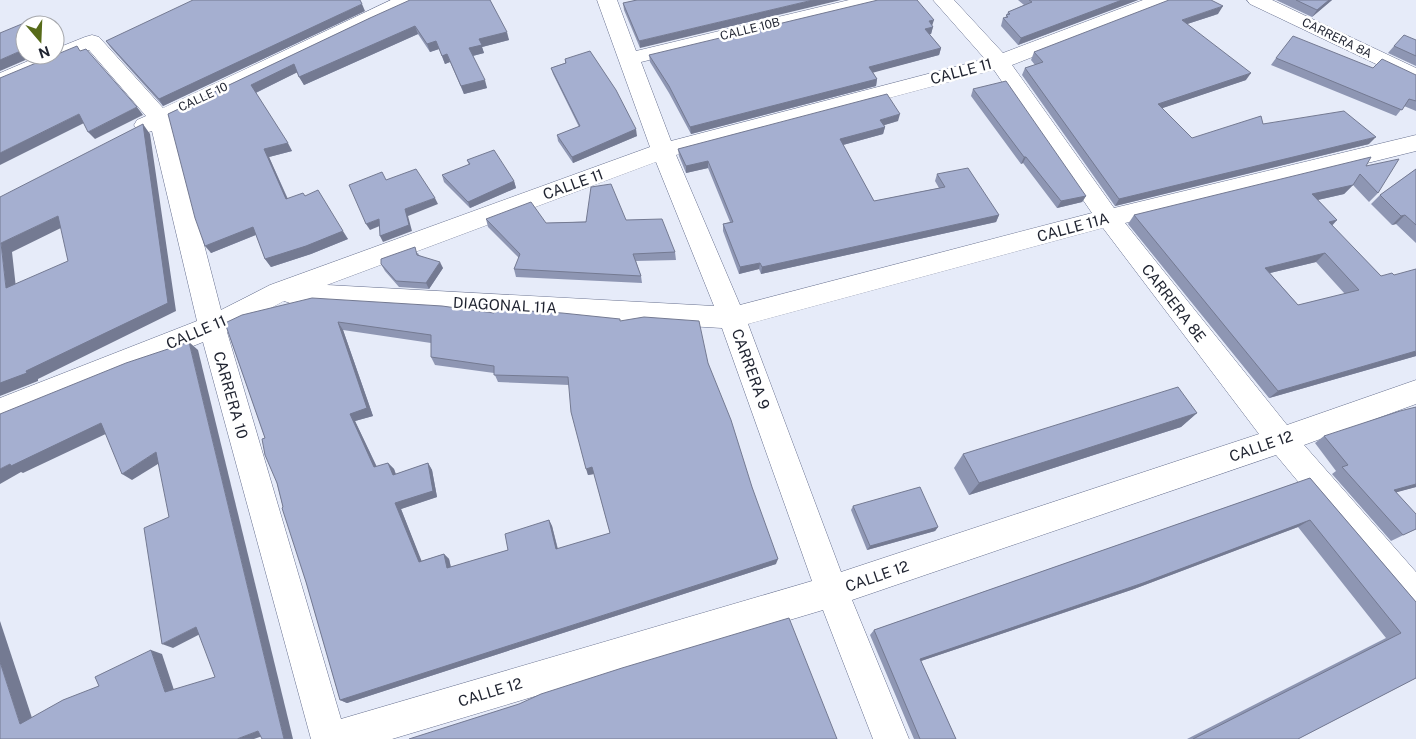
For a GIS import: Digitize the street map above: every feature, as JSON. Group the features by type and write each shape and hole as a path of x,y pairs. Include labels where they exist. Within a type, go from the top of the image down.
{"street":[{"name":"CALLE 10","path":"124,136 407,0"},
{"name":"CARRERA 9","path":"607,0 663,151 732,318 832,591 891,739"},
{"name":"CALLE 10B","path":"628,59 872,0"},
{"name":"CARRERA 8E","path":"943,0 998,62 1108,218 1281,440 1416,597"},
{"name":"CALLE 11","path":"0,412 212,327 279,292 663,151 998,62 1161,0"},
{"name":"CARRERA 8A","path":"1257,0 1416,76"},
{"name":"CARRERA 10","path":"0,81 92,41 160,118 212,327 331,739"},
{"name":"CALLE 11A","path":"732,318 1108,218 1416,143"},
{"name":"DIAGONAL 11A","path":"279,292 732,318"},
{"name":"CALLE 12","path":"331,739 832,591 1281,440 1416,392"}],"building":[{"path":"193,0 360,0 362,4 159,99 106,41"},
{"path":"410,0 490,0 507,32 479,39 482,45 469,48 485,80 461,86 447,54 442,56 436,41 427,44 415,26 299,77 294,64 251,85 288,143 264,149 286,199 303,193 305,196 318,190 343,231 306,246 265,259 253,227 205,246 195,218 168,114"},
{"path":"637,0 813,0 639,41 623,3"},
{"path":"878,0 917,0 934,20 929,21 933,27 925,29 941,48 869,67 877,79 690,127 669,86 649,55"},
{"path":"1029,0 1122,0 1021,38 1003,18 1008,17 1006,15 1010,14 1008,12 1032,2"},
{"path":"1169,0 1211,0 1223,6 1182,20 1251,73 1158,104 1192,138 1261,116 1263,124 1344,111 1376,137 1119,199 1025,68 1043,62 1034,52"},
{"path":"1296,0 1329,0 1317,10"},
{"path":"15,27 15,53 0,60 0,33"},
{"path":"1404,35 1416,40 1416,56 1394,46"},
{"path":"1293,36 1373,68 1382,59 1416,75 1416,101 1409,99 1402,110 1276,58"},
{"path":"77,46 80,51 86,49 137,107 88,132 79,114 0,153 0,78 31,65 65,65 65,51"},
{"path":"590,51 616,90 636,129 572,157 557,135 580,126 551,68 566,63 565,59"},
{"path":"1006,81 1086,196 1061,201 1026,157 1024,157 973,89"},
{"path":"887,94 900,114 880,120 885,127 840,139 874,201 945,187 937,174 968,168 999,215 762,267 760,263 740,267 723,224 733,222 708,161 686,166 678,149"},
{"path":"143,124 168,303 26,371 27,373 0,383 0,197","holes":["58,216 68,261 6,288 1,243"]},
{"path":"494,150 514,181 468,202 442,175 470,164 467,160"},
{"path":"1371,157 1366,166 1399,159 1378,193 1360,174 1353,185 1312,194 1337,220 1329,222 1381,276 1392,273 1394,275 1416,269 1416,351 1278,391 1134,215","holes":["1325,253 1359,290 1298,305 1265,268"]},
{"path":"416,169 435,198 405,209 409,225 380,236 379,219 366,224 349,185 382,172 386,180"},
{"path":"1416,169 1416,225 1405,215 1401,216 1380,195"},
{"path":"611,184 626,220 662,219 675,252 633,254 641,276 514,269 520,254 486,219 531,202 546,223 586,222 591,187"},
{"path":"415,247 417,255 440,262 426,283 396,281 381,264 381,259"},
{"path":"312,298 442,306 494,313 496,309 562,313 620,319 620,321 644,317 699,321 708,363 731,420 752,487 778,559 340,700 306,582 282,508 277,483 265,455 262,439 265,438 225,323 242,315","holes":["338,322 431,335 431,357 494,366 494,375 568,377 571,412 586,469 592,467 610,533 556,549 549,520 505,534 508,550 447,568 444,554 419,562 395,503 433,491 428,463 393,475 388,463 374,467 350,414 367,408"]},
{"path":"189,342 284,739 262,739 258,731 237,739 0,739 0,662 20,724 63,700 99,686 95,677 151,650 165,692 215,677 196,627 162,644 144,528 169,517 156,452 122,474 101,423 11,466 10,464 0,469 0,414 126,363"},
{"path":"1178,387 1197,413 979,483 963,454"},
{"path":"1416,407 1416,484 1394,490 1416,514 1416,529 1403,535 1342,467 1348,465 1324,436"},
{"path":"1310,478 1416,602 1416,678 1298,739 1193,739 1401,633 1310,520 1143,583 920,659 956,739 920,739 874,630"},
{"path":"920,487 938,527 870,546 853,506"},
{"path":"789,618 837,739 409,739 519,704 541,694 622,668"}]}
